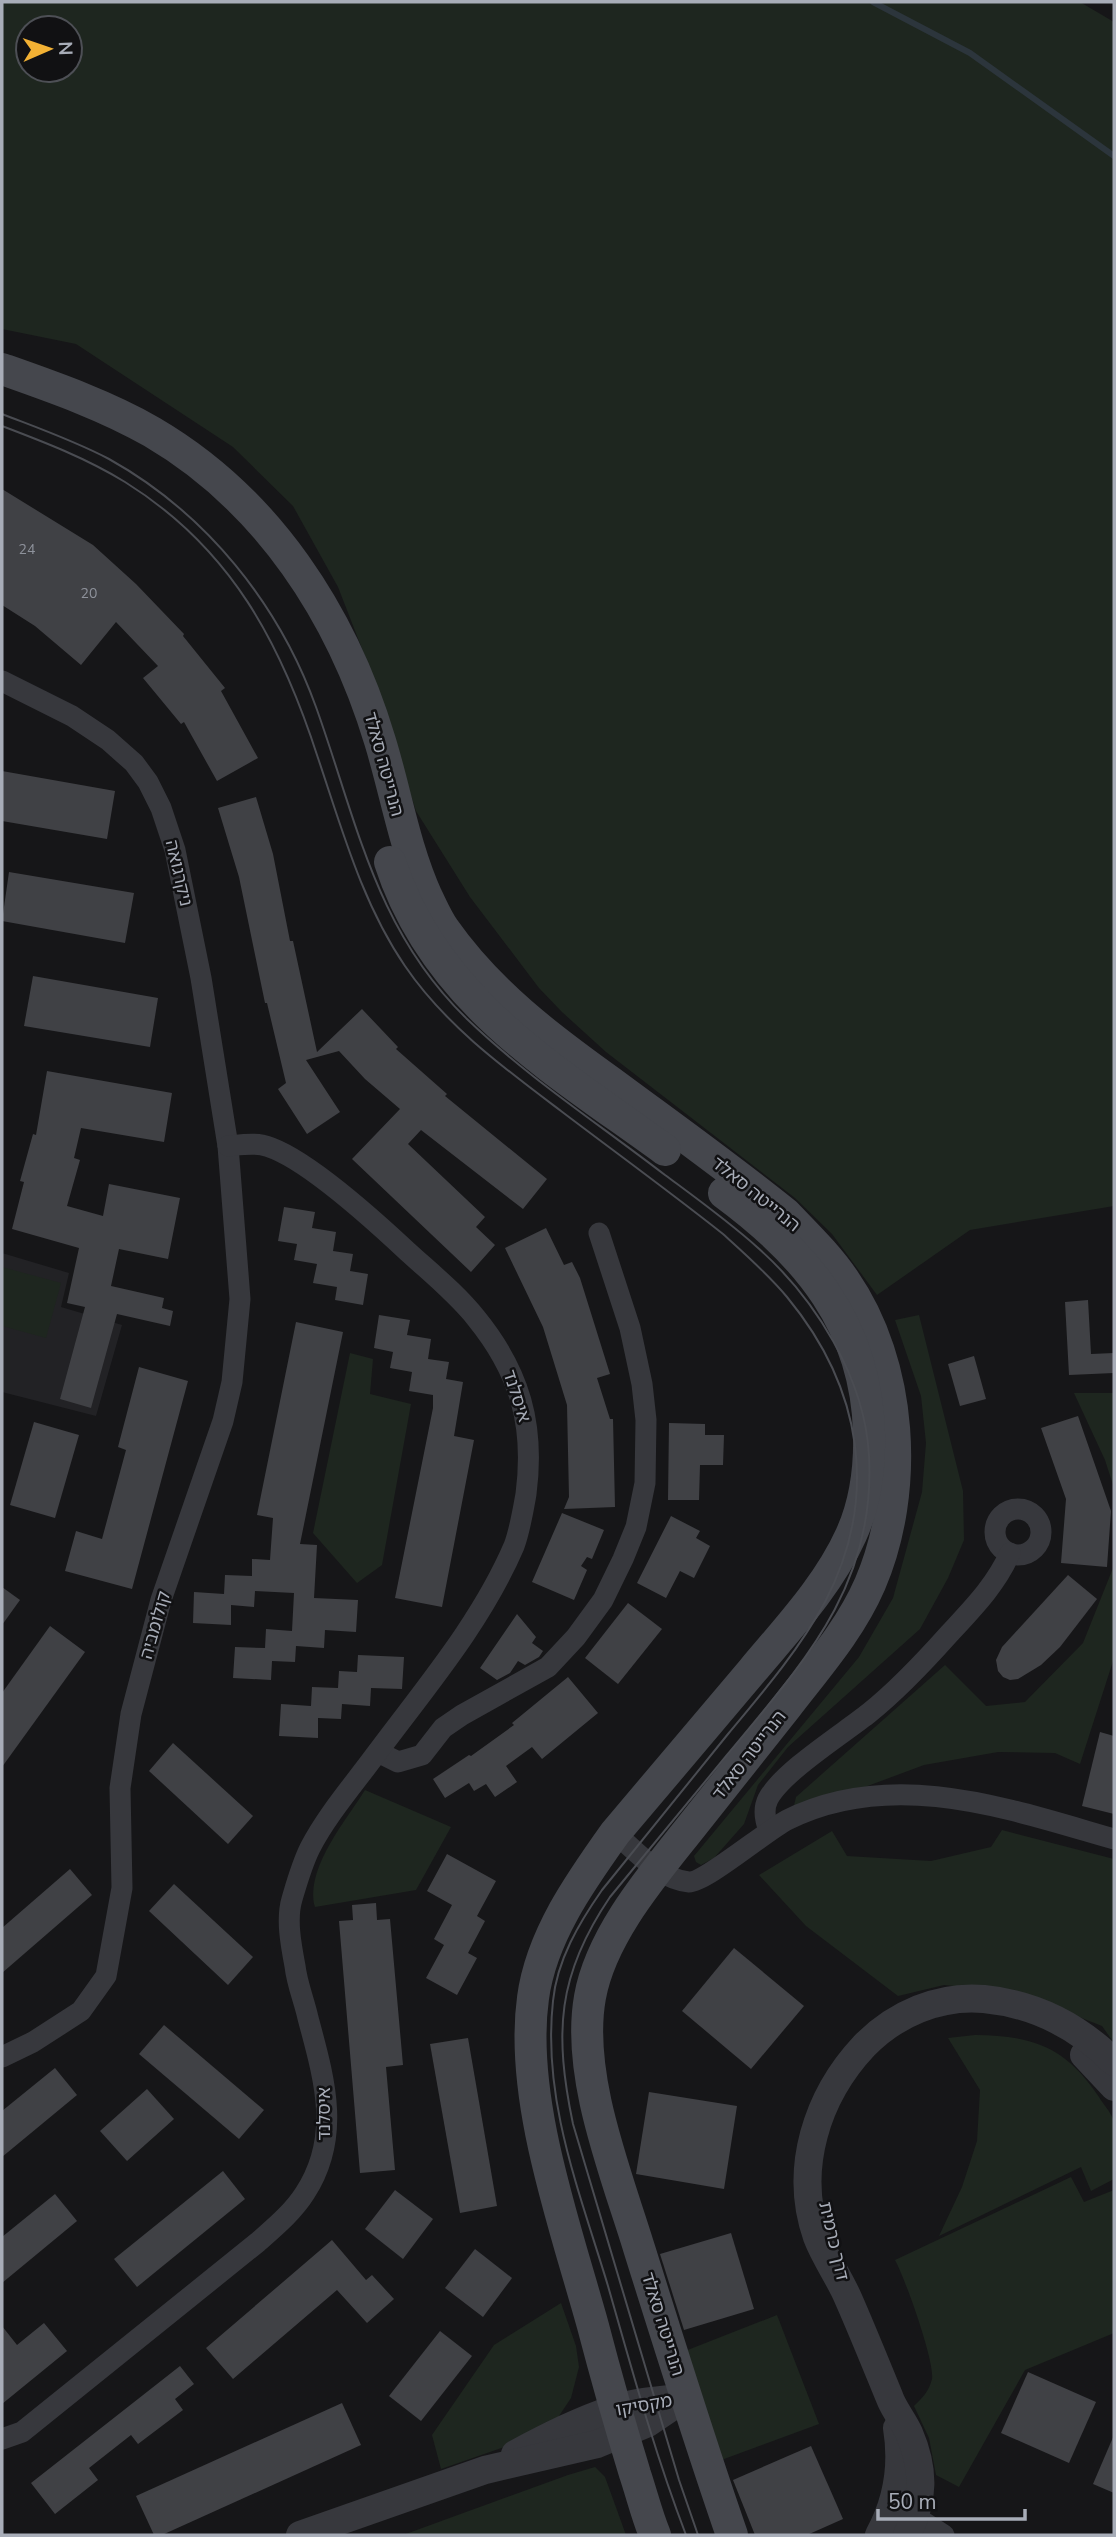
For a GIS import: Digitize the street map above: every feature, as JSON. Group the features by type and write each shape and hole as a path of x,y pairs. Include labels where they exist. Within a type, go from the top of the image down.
{"main road":[{"name":"הנרייטה סאלד","path":"2,369 97,405 153,433 192,460 238,499 279,544 310,585 329,617 361,685 381,743 399,820 415,871 441,926 476,971 522,1016 786,1214 817,1246 845,1281 863,1312 877,1349 890,1396 895,1436 895,1475 891,1512 870,1583 834,1646 658,1870 626,1916 596,1973 590,1996 588,2045 591,2083 608,2149 685,2398 732,2535"},
{"name":"הנרייטה סאלד","path":"2,389 96,425 171,467 221,509 270,559 290,587 329,659 346,703 398,885 417,926 443,967 469,996 529,1050 738,1203 793,1251 822,1286 843,1320 860,1371 869,1425 869,1458 866,1489 850,1537 818,1589 796,1617 615,1833 569,1902 540,1965 533,1999 534,2092 545,2150 619,2421 655,2535"}],"street":[{"name":"ניקרגואה","path":"2,681 72,716 108,740 134,763 162,808 175,850 201,978 228,1146"},
{"name":"איסלנד","path":"2,2439 22,2431 258,2242 290,2213 317,2172 327,2132 326,2084 296,1978 290,1906 310,1847 469,1628 493,1589 515,1543 529,1469 530,1442 526,1416 506,1363 492,1340 456,1296 407,1250 305,1166 281,1152 261,1145 228,1146"},
{"name":"קולומביה","path":"2,2057 33,2042 81,2011 106,1976 122,1888 120,1788 131,1714 161,1600 219,1434 232,1382 240,1299 228,1146"},
{"path":"378,1752 398,1762 422,1755 443,1728 548,1667 576,1637 603,1600 623,1559 636,1527 645,1483 646,1420 640,1368 630,1328 599,1233"},
{"path":"769,1830 765,1820 765,1807 778,1786 869,1713 918,1668 983,1597 1001,1573 1010,1553"},
{"path":"615,1833 658,1870 688,1882 699,1881 769,1830 789,1819 824,1806 881,1794 913,1793 990,1805 1114,1839"},
{"name":"דרך כרמית","path":"898,2528 899,2444 893,2405 847,2296 817,2237 811,2212 809,2155 815,2125 826,2101 838,2077 869,2041 892,2022 918,2008 948,2001 977,1998 1003,2001 1054,2017 1076,2029 1114,2062"},
{"name":"דרך כרמית","path":"847,2296 822,2195 822,2171 827,2141 835,2116 852,2081 871,2059 897,2036 932,2019 954,2014 976,2013 1020,2019 1043,2028 1075,2047 1094,2063 1114,2087"},
{"name":"מקסיקו","path":"300,2535 485,2470 560,2431 619,2421 642,2402 685,2398"},
{"path":"898,2528 944,2535"}],"shaded area":[{"path":"2,2 1080,2 1114,22 1114,1206 970,1230 877,1295 832,1234 795,1198 606,1052 562,1012 539,988 470,897 416,811 373,677 338,587 293,506 233,447 76,344 2,329"},
{"path":"2,1253 69,1273 61,1307 122,1325 96,1416 2,1392"},
{"path":"2,1267 61,1283 46,1338 2,1326"},
{"path":"919,1315 963,1491 964,1540 948,1578 920,1629 788,1747 758,1785 744,1824 714,1858 701,1865 696,1862 694,1856 859,1657 893,1598 922,1492 926,1443 921,1396 895,1320"},
{"path":"350,1353 373,1359 370,1394 411,1404 382,1565 357,1583 313,1533"},
{"path":"1074,1393 1114,1393 1114,1488 1105,1460"},
{"path":"1114,1557 1114,1658 1080,1764 1055,1753 998,1752 924,1765 830,1800 793,1810 796,1797 945,1665 986,1706 1025,1702 1083,1643 1113,1568"},
{"path":"365,1790 451,1827 416,1890 315,1907 313,1892 321,1862"},
{"path":"1002,1830 1114,1859 1114,2043 1102,2026 1016,1992 944,1985 898,1996 806,1926 759,1875 832,1831 847,1856 931,1861 991,1847"},
{"path":"975,2035 1031,2042 1060,2055 1073,2066 1113,2119 1114,2179 1091,2191 1081,2167 939,2236 962,2187 977,2141 980,2090 948,2038"},
{"path":"1071,2177 1084,2202 1114,2190 1114,2333 1025,2370 959,2487 936,2475 929,2438 914,2406 929,2387 932,2370 918,2320 895,2260"},
{"path":"561,2303 576,2346 579,2367 571,2398 557,2419 539,2435 441,2469 432,2435 494,2345"},
{"path":"777,2315 819,2424 716,2462 680,2353"},
{"path":"595,2467 605,2477 626,2535 403,2535 568,2475"}],"building":[{"path":"2,489 93,545 136,584 184,634 225,688 221,691 258,758 217,781 184,722 181,724 143,678 158,666 116,622 81,665 35,626 2,605"},
{"path":"2,771 115,791 107,839 2,821"},
{"path":"256,797 273,854 290,941 293,941 317,1052 362,1009 398,1047 396,1049 447,1094 445,1096 547,1179 523,1209 421,1130 408,1144 485,1217 476,1227 495,1245 471,1272 352,1159 400,1109 365,1079 339,1051 306,1060 340,1112 307,1134 278,1089 286,1083 265,1003 239,877 218,808"},
{"path":"9,872 134,893 125,943 2,921"},
{"path":"33,976 158,998 150,1047 24,1026"},
{"path":"47,1071 172,1093 164,1142 81,1128 74,1158 80,1160 67,1206 103,1216 109,1184 180,1198 168,1259 119,1249 111,1286 164,1298 162,1308 173,1311 170,1326 117,1314 91,1408 60,1399 85,1307 67,1303 79,1248 12,1229 24,1182 20,1181 33,1134 36,1135"},
{"path":"284,1207 315,1212 312,1228 336,1232 333,1251 353,1254 350,1271 368,1274 363,1305 335,1300 337,1287 313,1283 317,1264 294,1260 297,1244 278,1241"},
{"path":"546,1228 564,1265 572,1262 580,1278 610,1374 597,1378 610,1419 613,1419 615,1507 564,1509 569,1497 567,1405 543,1327 505,1248"},
{"path":"1088,1300 1091,1354 1114,1353 1114,1373 1069,1375 1065,1302"},
{"path":"379,1315 410,1320 407,1335 431,1339 428,1359 449,1362 446,1379 463,1382 454,1436 474,1440 442,1607 395,1598 433,1408 433,1395 409,1391 412,1372 390,1368 393,1352 374,1348"},
{"path":"296,1322 343,1332 300,1544 317,1545 314,1598 358,1600 356,1632 325,1630 324,1648 296,1646 295,1662 272,1661 271,1680 233,1678 235,1647 265,1648 266,1629 292,1631 294,1593 255,1591 254,1607 231,1605 231,1625 193,1623 194,1592 224,1594 225,1575 252,1576 252,1559 270,1560 273,1518 257,1515"},
{"path":"974,1356 986,1399 960,1406 948,1364"},
{"path":"139,1367 188,1381 132,1589 65,1571 76,1531 102,1539 126,1450 118,1447"},
{"path":"1078,1416 1111,1511 1107,1567 1061,1563 1066,1499 1041,1428"},
{"path":"34,1422 79,1435 55,1518 10,1505"},
{"path":"669,1423 705,1424 705,1435 724,1435 723,1465 700,1465 699,1500 668,1500"},
{"path":"562,1513 604,1530 592,1559 587,1557 581,1566 587,1570 574,1600 532,1582"},
{"path":"671,1516 700,1531 696,1538 710,1546 694,1578 680,1571 666,1598 637,1583"},
{"path":"1068,1575 1097,1599 1060,1647 1041,1665 1018,1679 1003,1677 998,1671 996,1660 1002,1647"},
{"path":"2,1587 20,1600 2,1625"},
{"path":"628,1603 662,1629 618,1684 585,1658"},
{"path":"517,1614 536,1637 532,1643 543,1651 539,1657 525,1665 518,1661 510,1673 497,1680 480,1668"},
{"path":"50,1626 85,1652 2,1767 2,1693"},
{"path":"358,1655 404,1657 402,1689 371,1688 370,1706 342,1704 341,1719 318,1718 318,1738 279,1736 281,1704 311,1706 312,1687 338,1688 339,1671 357,1672"},
{"path":"568,1677 598,1713 542,1759 532,1747 506,1766 517,1782 495,1797 486,1784 474,1791 469,1783 445,1798 433,1779 514,1725 512,1723"},
{"path":"1100,1732 1114,1736 1114,1814 1082,1806"},
{"path":"173,1743 253,1816 228,1844 149,1771"},
{"path":"447,1854 496,1881 477,1916 485,1921 468,1953 477,1958 457,1995 426,1978 444,1945 434,1939 452,1905 427,1891"},
{"path":"70,1869 92,1895 2,1973 2,1928"},
{"path":"174,1884 253,1957 228,1985 149,1911"},
{"path":"376,1903 377,1920 390,1919 403,2065 386,2067 395,2170 360,2173 339,1921 353,1920 352,1905"},
{"path":"734,1948 804,2006 751,2069 682,2011"},
{"path":"164,2025 264,2110 239,2139 139,2054"},
{"path":"468,2038 497,2206 460,2213 430,2044"},
{"path":"55,2068 77,2095 2,2157 2,2111"},
{"path":"147,2089 174,2119 127,2161 100,2131"},
{"path":"649,2092 737,2106 724,2189 636,2174"},
{"path":"223,2171 245,2199 137,2287 114,2259"},
{"path":"395,2190 433,2219 403,2259 365,2229"},
{"path":"55,2194 77,2221 2,2283 2,2237"},
{"path":"731,2233 754,2309 684,2330 660,2254"},
{"path":"332,2240 366,2280 372,2275 394,2299 367,2323 337,2290 233,2379 206,2348"},
{"path":"475,2249 512,2278 483,2317 445,2288"},
{"path":"44,2323 67,2351 2,2404 2,2326 17,2345"},
{"path":"440,2331 472,2356 421,2421 389,2396"},
{"path":"180,2366 194,2384 175,2399 183,2410 138,2444 131,2435 89,2468 98,2480 55,2514 31,2483"},
{"path":"1028,2372 1096,2402 1069,2463 1001,2433"},
{"path":"342,2403 361,2445 162,2535 154,2535 136,2496"},
{"path":"1114,2435 1114,2493 1093,2484"},
{"path":"811,2446 843,2519 807,2535 755,2535 733,2480"}],"waterway":[{"path":"873,2 970,53 1114,156"}],"tram line":[{"path":"2,414 96,452 144,481 177,506 235,565 282,632 300,669 316,707 372,872 410,949 436,985 467,1019 514,1061 723,1219 778,1267 817,1315 833,1341 858,1398 869,1456 868,1502 861,1544 830,1619 783,1687 610,1897 592,1925 579,1953 565,2006 563,2061 573,2124 679,2480 698,2535"},
{"path":"2,426 80,458 125,482 162,508 195,537 223,568 269,638 287,676 365,891 405,966 438,1008 497,1062 723,1234 764,1272 787,1297 812,1332 832,1368 846,1406 855,1444 857,1483 853,1522 842,1562 825,1602 780,1670 602,1890 570,1942 555,1986 551,2038 553,2074 566,2146 644,2412 686,2535"}]}
